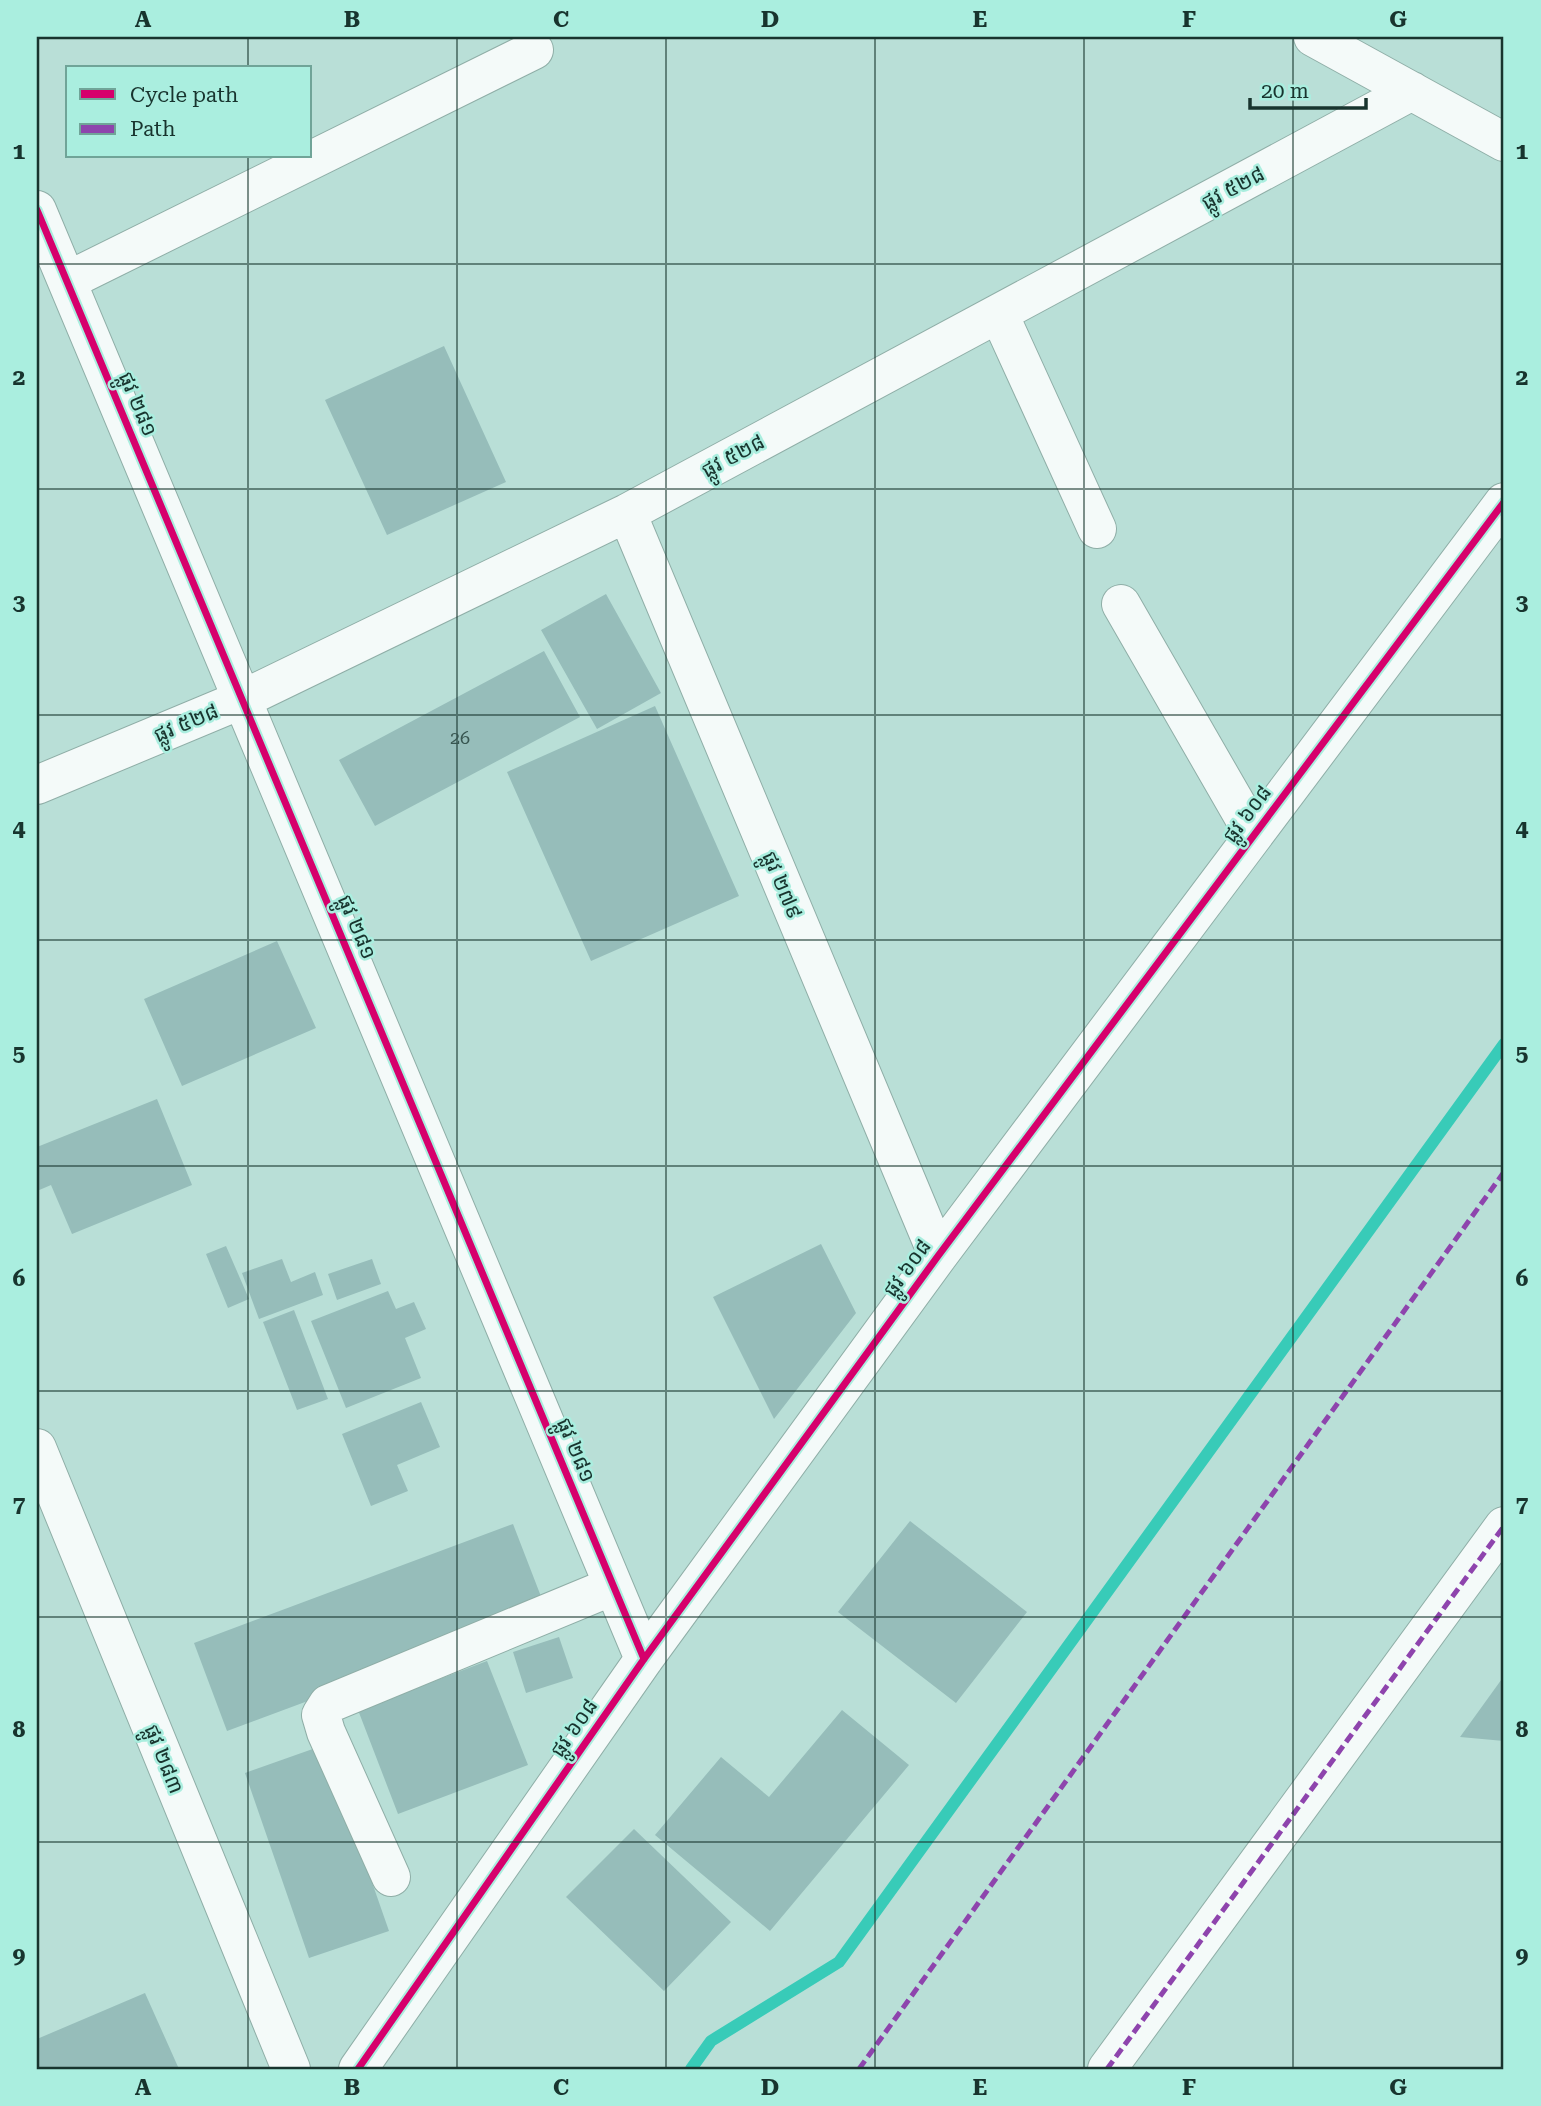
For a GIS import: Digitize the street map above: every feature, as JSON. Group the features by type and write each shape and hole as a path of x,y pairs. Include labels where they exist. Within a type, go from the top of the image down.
{"street":[{"path":"1313,37 1504,142"},
{"path":"67,281 534,50"},
{"name":"ផ្លូវ ៥២៨","path":"37,785 243,699 627,513 1412,91"},
{"name":"ផ្លូវ ២៨១","path":"37,210 644,1659"},
{"path":"999,314 1097,528"},
{"name":"ផ្លូវ ៦០៨","path":"358,2069 644,1659 938,1256 1504,502"},
{"name":"ផ្លូវ ២៧៩","path":"627,513 938,1256"},
{"path":"1122,604 1254,835"},
{"name":"ផ្លូវ ២៨៣","path":"37,1448 291,2069"},
{"path":"1107,2069 1504,1526"},
{"path":"391,1877 326,1732 321,1715 328,1704 613,1586"}],"building":[{"path":"444,346 506,482 387,535 325,400"},
{"path":"606,594 661,693 597,729 541,630"},
{"path":"544,651 580,717 375,826 339,760"},
{"path":"655,706 739,896 591,961 507,772"},
{"path":"277,941 316,1028 182,1086 144,999"},
{"path":"157,1099 192,1185 72,1234 51,1185 37,1191 37,1147"},
{"path":"821,1244 856,1313 774,1419 713,1297"},
{"path":"226,1246 249,1299 228,1308 206,1254"},
{"path":"282,1259 291,1282 315,1272 323,1295 259,1319 242,1273"},
{"path":"372,1259 381,1284 337,1300 328,1274"},
{"path":"388,1291 396,1309 414,1302 426,1329 405,1338 421,1378 346,1408 311,1321"},
{"path":"294,1310 328,1399 297,1410 263,1322"},
{"path":"421,1402 440,1447 397,1465 408,1491 371,1506 342,1434"},
{"path":"910,1521 1027,1612 956,1703 838,1612"},
{"path":"513,1524 547,1612 227,1731 194,1643"},
{"path":"559,1637 573,1678 526,1693 513,1652"},
{"path":"487,1661 528,1765 398,1814 358,1710"},
{"path":"1504,1676 1504,1741 1460,1737"},
{"path":"842,1710 909,1765 770,1931 655,1835 721,1757 769,1797"},
{"path":"324,1745 389,1931 309,1958 245,1773"},
{"path":"634,1829 731,1922 664,1991 566,1897"},
{"path":"145,1993 179,2069 37,2069 37,2039"}],"waterway":[{"path":"691,2069 711,2041 839,1962 1504,1044"}],"marked path":[{"path":"859,2069 1504,1172"},
{"path":"1107,2069 1504,1526"}],"cycle path":[{"path":"37,210 644,1659"},
{"path":"358,2069 644,1659 938,1256 1504,502"}]}
